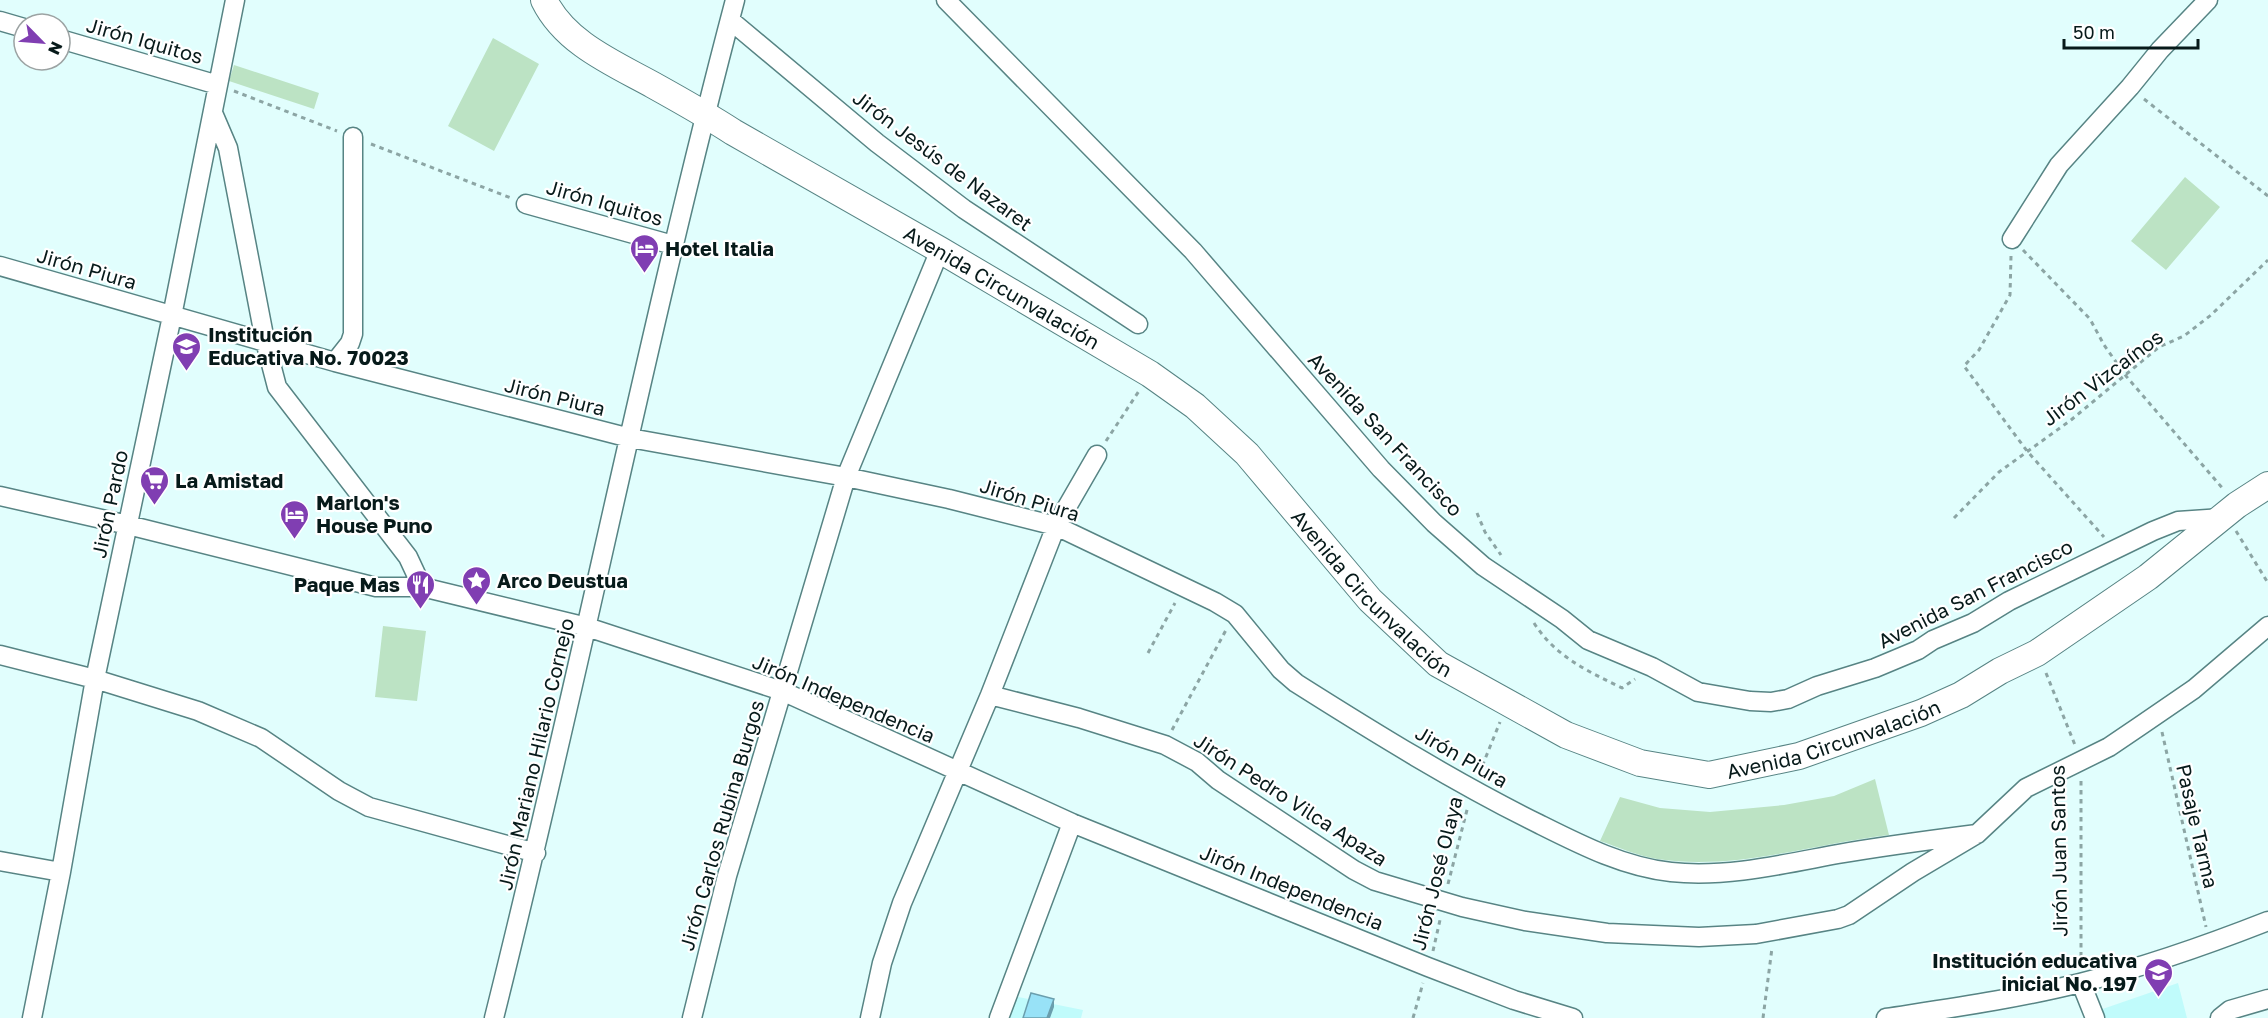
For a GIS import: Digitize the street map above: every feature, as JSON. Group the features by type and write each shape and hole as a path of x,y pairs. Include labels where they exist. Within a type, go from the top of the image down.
{"highway":[{"name":"Avenida Circunvalación","path":"544,0 574,39 597,54 706,114 733,132 940,250 1150,374 1195,406 1247,454 1370,600 1438,664 1566,735 1640,763 1709,775 1799,756 1921,713 1960,695 2000,671 2037,653 2148,577 2228,512 2268,485"}],"street":[{"name":"Jirón Pardo","path":"32,1018 61,872 95,679 172,316 235,0"},
{"name":"Jirón Mariano Hilario Cornejo","path":"494,1018 536,853 673,245 735,0"},
{"name":"Avenida San Francisco","path":"946,0 1193,251 1381,469 1434,523 1484,566 1562,619 1588,640 1652,668 1698,692 1750,701 1772,702 1788,699 1817,686 1875,668 1918,650 1933,640 1972,623 2009,602 2178,521 2228,512"},
{"path":"2012,239 2059,165 2130,87 2160,50 2208,0"},
{"name":"Jirón Jesús de Nazaret","path":"730,20 877,143 964,209 1138,324"},
{"name":"Jirón Iquitos","path":"72,42 218,85"},
{"path":"213,113 228,148 265,342 277,387 408,557 422,587"},
{"path":"335,362 350,343 353,334 353,137"},
{"name":"Jirón Iquitos","path":"526,204 673,245"},
{"name":"Jirón Carlos Rubina Burgos","path":"692,1018 727,876 846,477 940,250"},
{"name":"Jirón Piura","path":"0,266 335,362 630,438 846,477 949,499 1056,526 1184,586 1234,614 1281,670 1296,683 1472,789 1602,854 1644,867 1671,872 1701,873 1745,870 1887,845 1977,834"},
{"path":"870,1018 882,963 902,903 990,695 1056,526 1097,455"},
{"name":"Jirón Independencia","path":"0,496 128,525 376,587 422,587 587,627 782,691 1072,823 1428,967 1514,1000 1573,1018"},
{"name":"Jirón Pedro Vilca Apaza","path":"990,695 1079,718 1165,745 1197,762 1218,780 1354,870 1375,881 1444,902 1525,921 1607,933 1699,937 1775,932 1849,915 1913,872 1977,834 2026,788 2109,747 2158,714 2202,683 2268,626"},
{"path":"0,655 95,679 198,711 261,738 339,791 369,807 536,853"},
{"path":"999,1018 1072,823"},
{"path":"0,861 61,872"},
{"path":"1886,1018 1994,1002 2081,983 2210,944 2268,921"},
{"path":"2081,983 2095,1018"},
{"path":"2220,1018 2223,1013 2230,1010 2268,999"}],"path":[{"path":"2130,87 2268,196"},
{"path":"2012,239 2010,295 1979,350 1965,366 2027,451 2115,550"},
{"path":"2012,239 2090,319 2104,345 2126,376 2228,512 2268,583"},
{"name":"Jirón Vizcaínos","path":"1954,518 1999,472 2071,420 2159,347 2184,336 2211,315 2268,260"},
{"path":"1097,455 1150,374"},
{"path":"1148,653 1184,586"},
{"path":"1165,745 1234,614"},
{"name":"Jirón Juan Santos","path":"2037,653 2081,760 2081,983"},
{"name":"Jirón José Olaya","path":"1413,1018 1428,967 1472,789 1508,704"},
{"name":"Pasaje Tarma","path":"2158,714 2210,944"},
{"path":"1763,1018 1775,932"}],"shaded area":[{"name":"Institución educativa inicial No. 197","path":"2178,983 2187,1018 2093,1018 2091,1013"},
{"path":"1013,996 1083,1010 1081,1018 1004,1018"}],"green space":[{"path":"493,38 539,64 494,151 448,126"},
{"path":"234,65 319,93 314,109 229,81"},
{"path":"2185,177 2220,207 2166,270 2131,241"},
{"path":"383,626 426,631 417,701 375,697"},
{"path":"1875,779 1889,835 1773,855 1715,862 1657,859 1635,854 1600,841 1620,797 1660,808 1710,812 1784,805 1834,796"}],"building":[{"path":"1031,993 1054,999 1047,1018 1023,1018"}],"place":[{"name":"Hotel Italia","path":"644,274"},
{"name":"Institución Educativa No. 70023","path":"187,372"},
{"name":"La Amistad","path":"154,506"},
{"name":"Marlon's House Puno","path":"295,540"},
{"name":"Arco Deustua","path":"476,606"},
{"name":"Paque Mas","path":"421,610"},
{"name":"Institución educativa inicial No. 197","path":"2158,998"}]}
